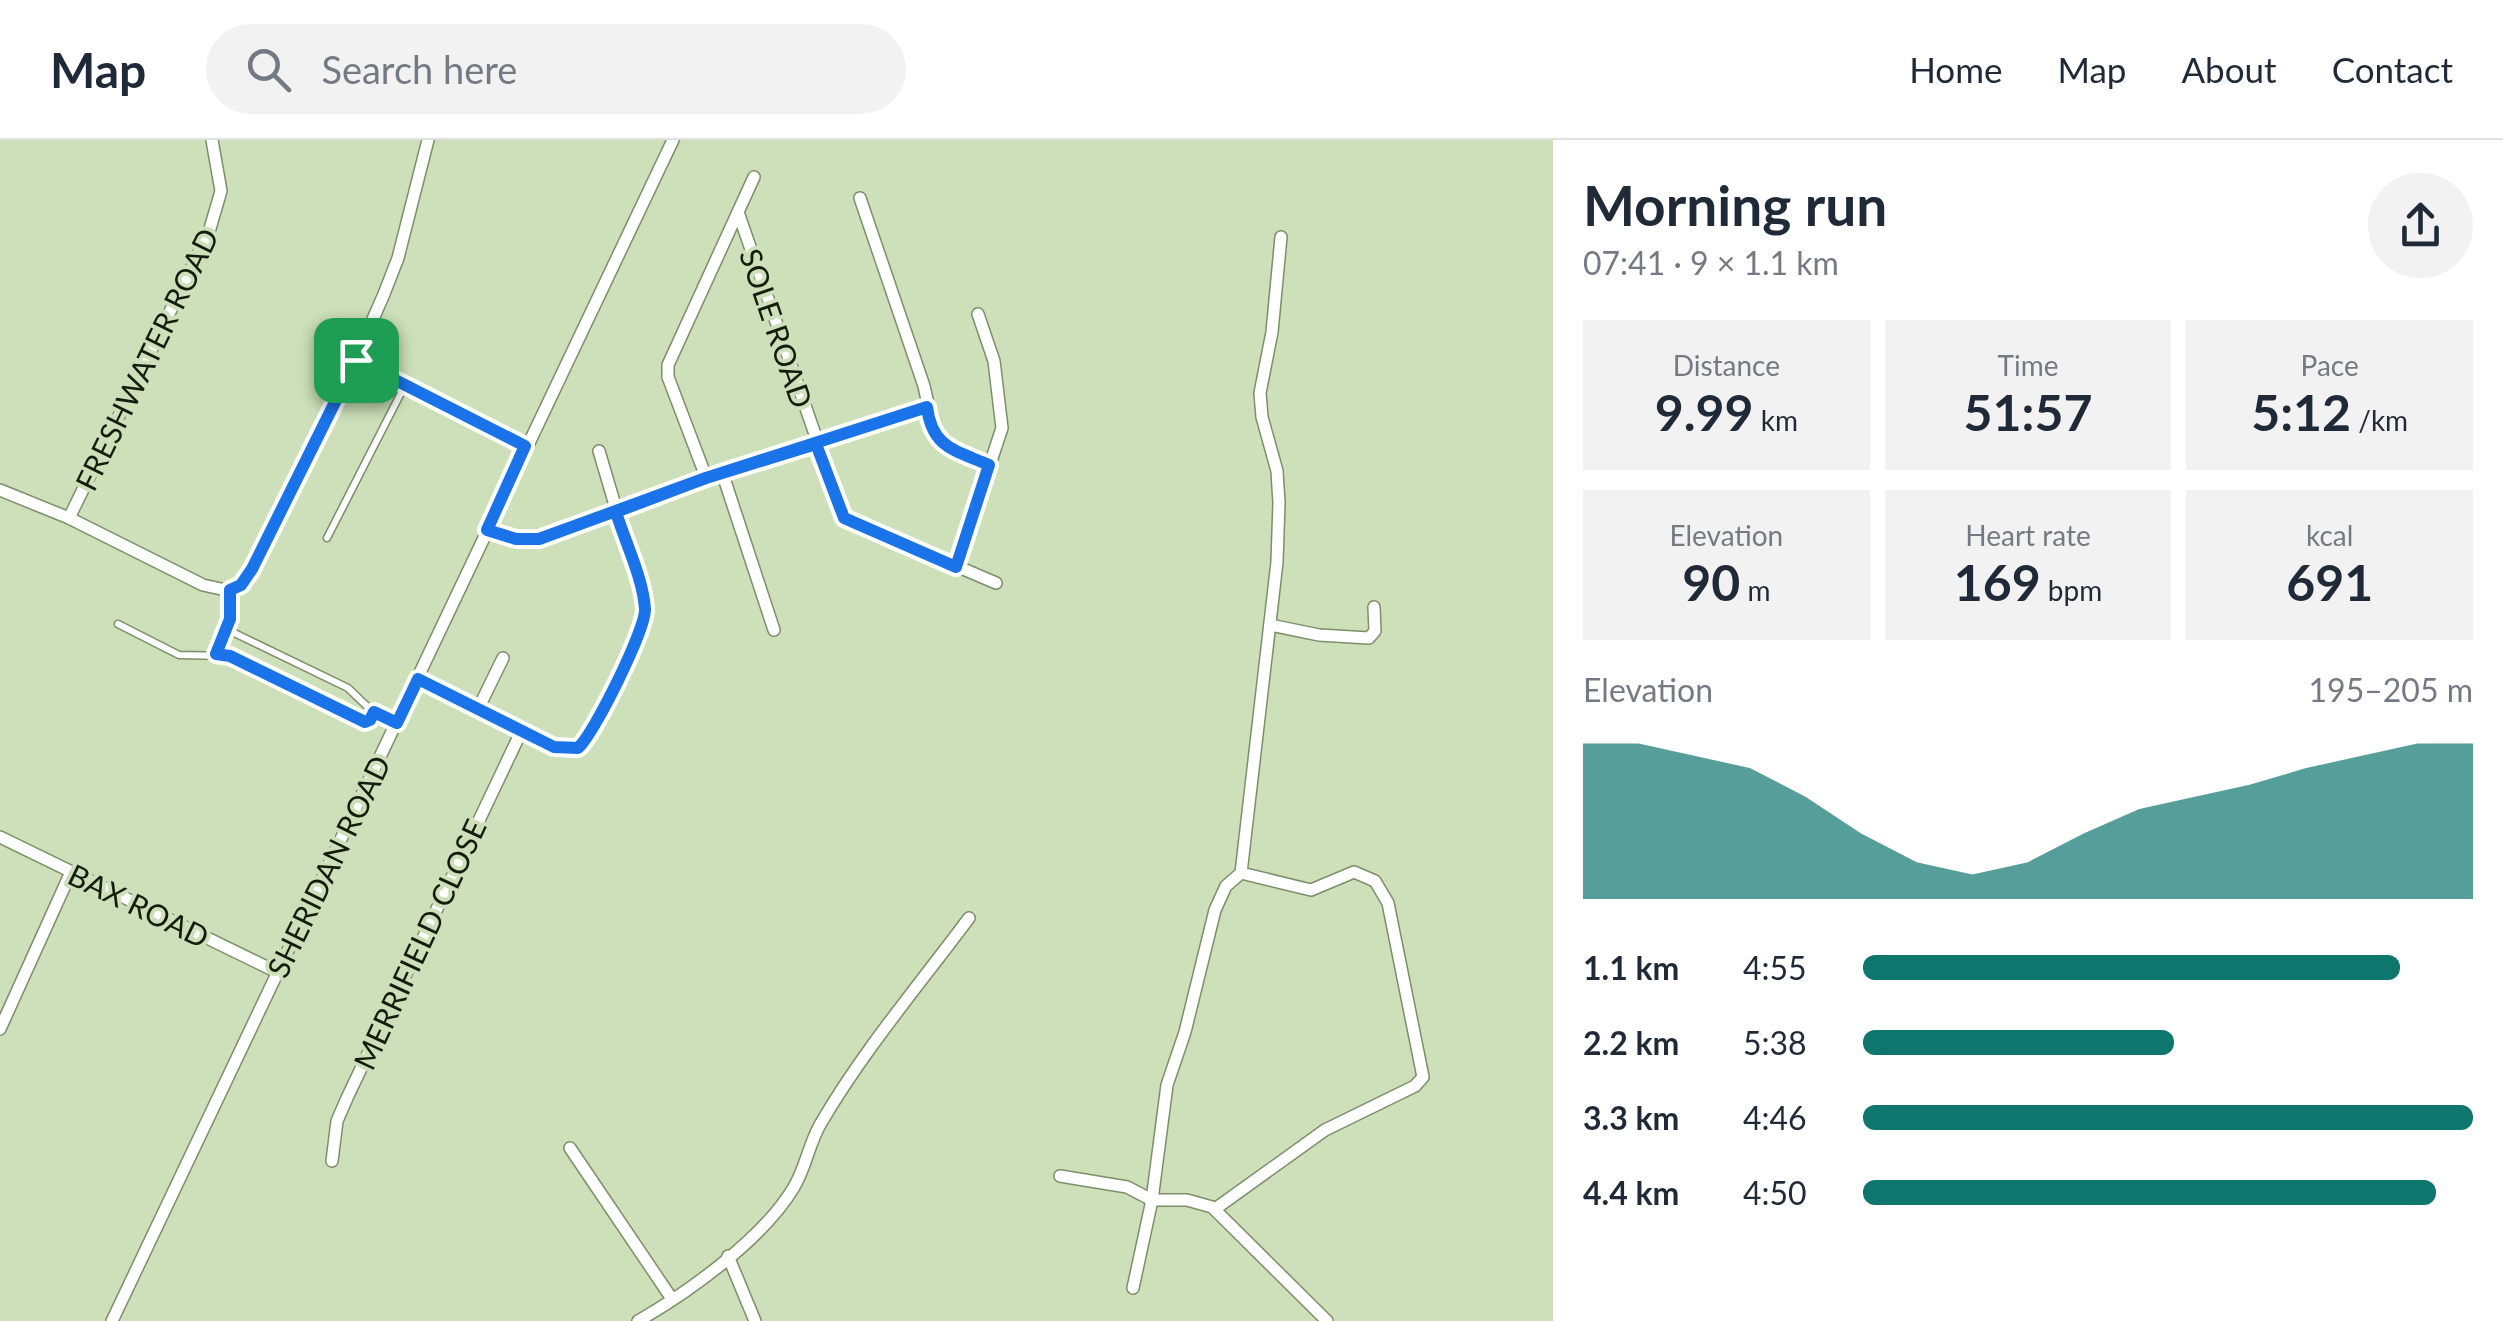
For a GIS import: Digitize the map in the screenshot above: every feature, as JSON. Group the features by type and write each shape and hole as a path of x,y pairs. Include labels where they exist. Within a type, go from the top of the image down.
{"street":[{"name":"FRESHWATER ROAD","path":"68,518 210,232 221,191 212,140"},
{"path":"0,490 68,518 203,585 230,590 241,585 356,360 398,258 428,140"},
{"name":"SHERIDAN ROAD","path":"112,1321 672,140"},
{"path":"706,478 668,377 668,365 754,177"},
{"path":"860,198 924,386 932,428 940,442 989,465"},
{"name":"SOLE ROAD","path":"738,212 844,518 996,583"},
{"path":"1133,1288 1152,1200 1171,1068 1185,1032 1219,898 1241,873 1270,626 1279,503 1277,470 1262,417 1260,393 1272,332 1282,237"},
{"path":"956,567 1002,428 994,361 978,314"},
{"path":"356,360 525,446"},
{"path":"487,530 516,539 539,539 722,472 927,407"},
{"path":"418,679 554,747 578,748 630,654 645,610 599,451"},
{"path":"722,472 774,630"},
{"path":"1270,626 1319,636 1370,638 1375,632 1374,608"},
{"path":"478,708 504,658"},
{"name":"MERRIFIELD CLOSE","path":"332,1161 337,1121 347,1098 520,732"},
{"name":"BAX ROAD","path":"0,837 277,972"},
{"path":"0,1029 71,872"},
{"path":"1215,1209 1326,1130 1415,1086 1423,1078 1383,890 1354,872 1325,887 1302,890 1241,873"},
{"path":"638,1321 728,1256 792,1190 821,1123 885,1028 970,918"},
{"path":"570,1148 672,1299"},
{"path":"1060,1176 1126,1187 1152,1200 1198,1202 1215,1209 1327,1321"},
{"path":"728,1256 756,1321"}],"lane":[{"path":"327,538 405,386"},
{"path":"216,654 232,609 230,590"},
{"path":"118,624 179,655 230,656 360,720 370,720 374,712"},
{"path":"226,629 348,688 374,712 397,723"}],"route":[{"path":"356,360 252,569 241,585 230,590 230,619 216,654 230,656 365,722 374,712 397,723 418,679 554,747 578,748 594,725 644,621 643,600 616,512 706,478 816,444 927,407 928,420 940,442 989,465 956,567 844,518 816,444 722,472 706,478 616,512 588,524 526,541 487,530 525,446 356,360"}]}
